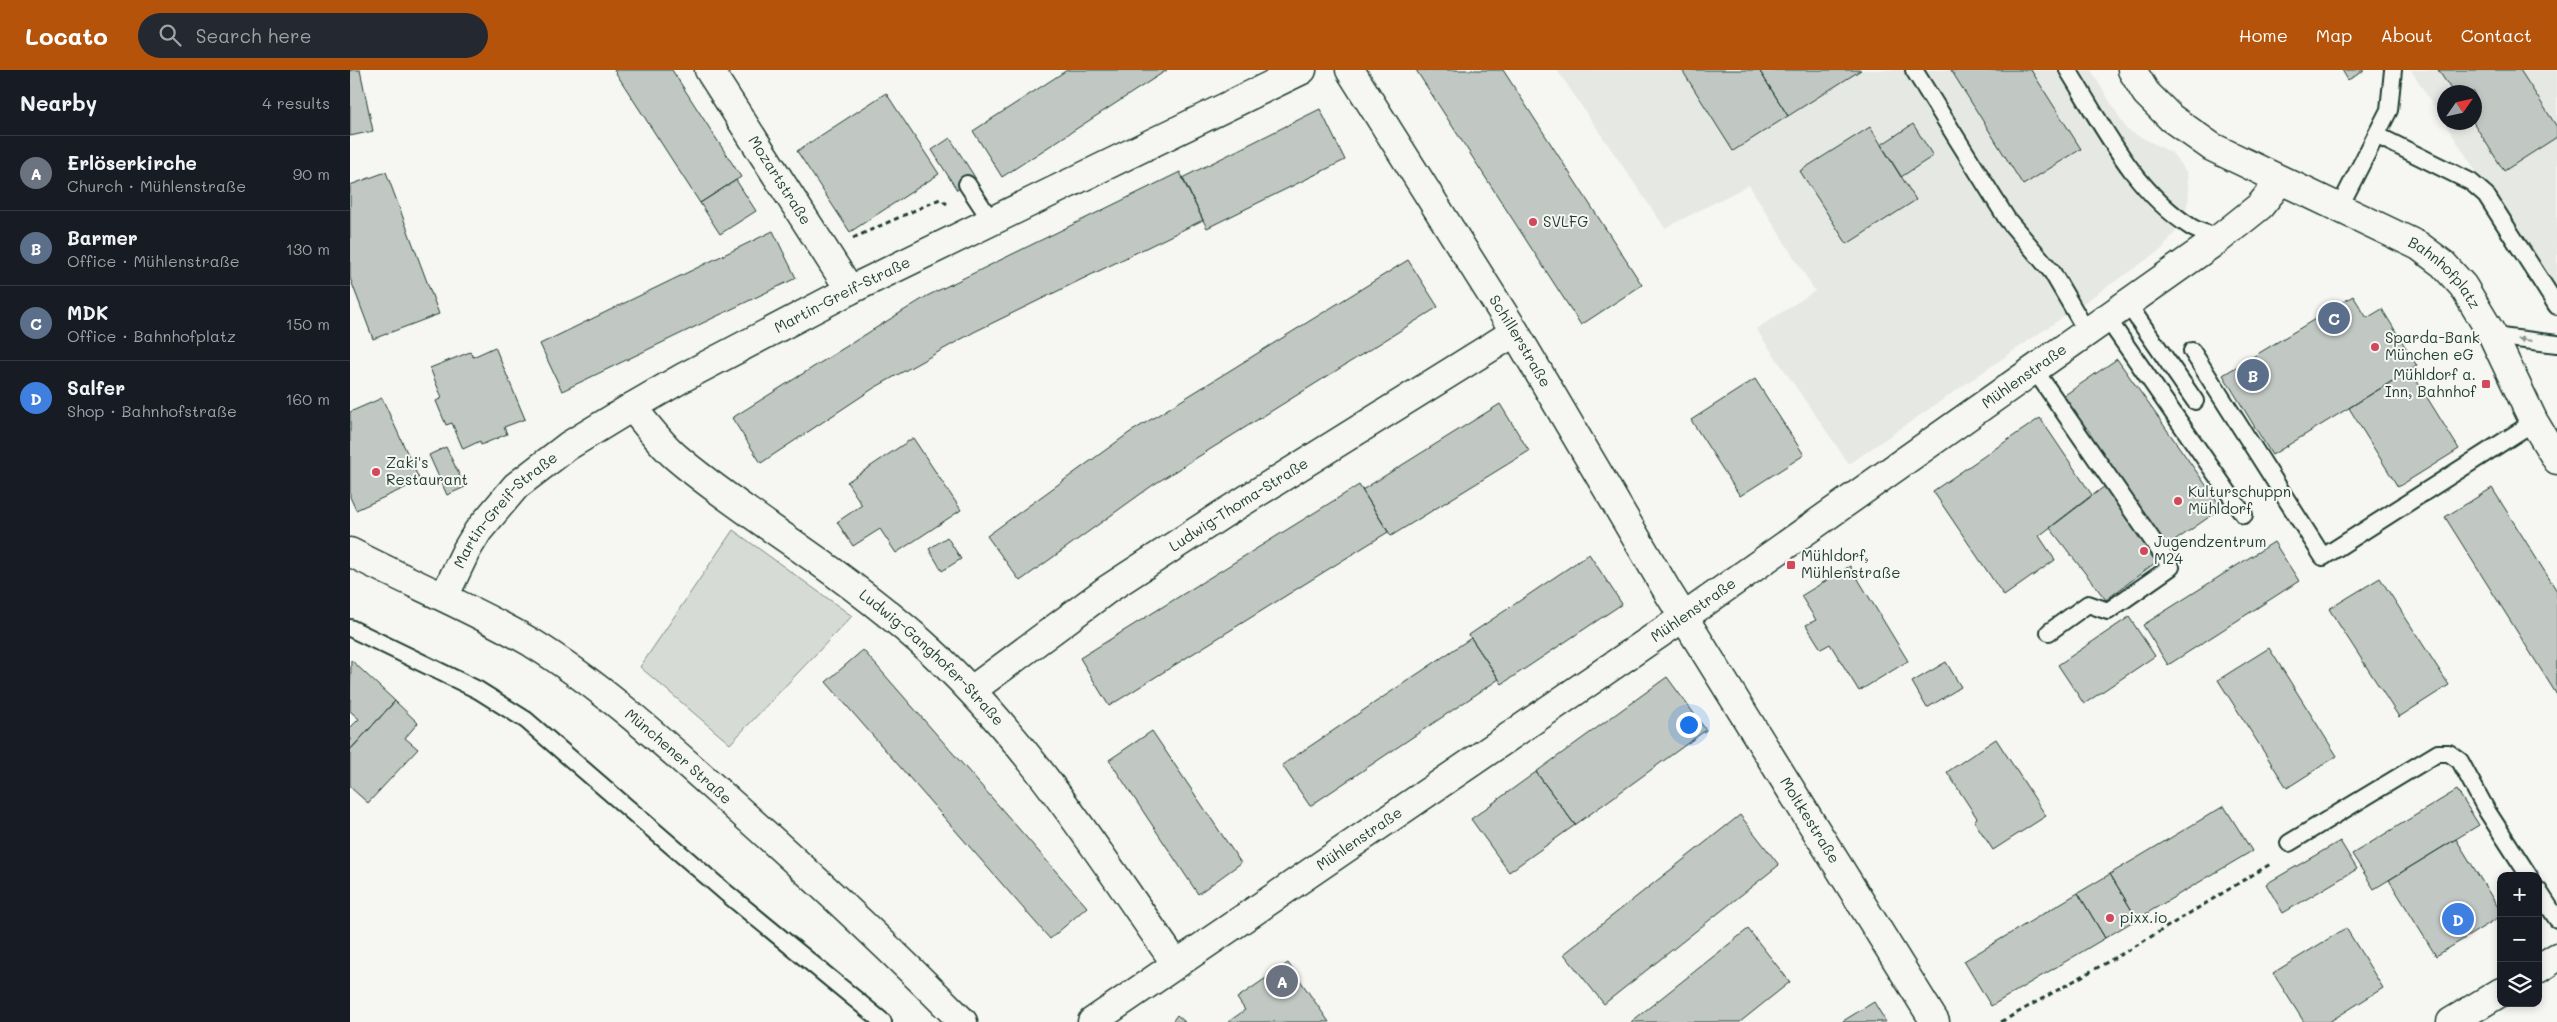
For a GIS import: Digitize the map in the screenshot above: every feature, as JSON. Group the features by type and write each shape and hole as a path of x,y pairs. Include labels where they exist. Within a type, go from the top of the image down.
{"street":[{"name":"Mozartstraße","path":"709,70 850,290"},
{"name":"Martin-Greif-Straße","path":"444,597 466,551 478,531 516,486 568,446 684,377 850,290 987,214 1302,70"},
{"name":"Schillerstraße","path":"1350,70 1515,332 1684,618"},
{"name":"Bahnhofplatz","path":"2132,70 2146,93 2171,118 2212,147 2419,246 2443,264 2463,286 2493,336 2534,422 2557,460"},
{"name":"Mühlenstraße","path":"1092,1022 1684,618 2220,238 2260,206 2280,181"},
{"name":"Ludwig-Thoma-Straße","path":"972,690 1108,589 1232,508 1515,332"},
{"name":"Ludwig-Ganghofer-Straße","path":"632,407 675,456 848,582 919,640 972,690 1007,729 1052,788 1176,964"},
{"name":"Münchener Straße","path":"350,552 444,597 532,644 589,684 649,731 780,846 886,945 962,1022"},
{"name":"Moltkestraße","path":"1684,618 1935,1022"},
{"path":"2542,966 2557,957"},
{"path":"2451,1022 2497,994"}],"lane":[{"path":"1914,70 2007,218 2052,272 2107,318 2195,401"},
{"path":"2068,70 2123,159 2141,182 2169,211 2193,228 2220,238"},
{"path":"2340,208 2389,110 2393,70"},
{"path":"2376,136 2471,182 2486,195 2557,306"},
{"path":"967,184 987,214"},
{"path":"2107,318 2244,515"},
{"path":"2493,336 2557,344"},
{"path":"2192,351 2322,557 2534,422"},
{"path":"2034,369 2171,566 2108,612 2088,604 2049,632"},
{"path":"350,628 478,690 526,720 725,892 883,1022"},
{"path":"2289,843 2438,753 2449,753 2460,761 2487,811 2526,872"},
{"path":"2542,896 2557,919"}],"path":[{"path":"825,250 940,200 969,214 987,214"},
{"path":"2001,1022 2134,947 2279,859 2289,843"}],"shaded area":[{"path":"1557,70 2091,70 2127,130 2172,153 2187,173 2189,197 2183,222 2162,249 1849,464 1756,329 1815,291 1749,185 1665,228"},
{"path":"2411,70 2557,70 2557,297 2450,130 2482,130 2482,85 2437,85 2437,111"},
{"path":"733,530 852,616 730,744 640,667"}],"building":[{"path":"350,70 360,70 373,131 350,136"},
{"path":"614,70 672,70 741,177 700,203"},
{"path":"1067,70 1167,70 1002,177 973,131"},
{"path":"1416,70 1503,70 1642,285 1581,325"},
{"path":"1682,70 1759,70 1788,116 1733,151"},
{"path":"1759,70 1861,70 1788,116"},
{"path":"1951,70 2031,70 2081,149 2023,185"},
{"path":"2342,70 2364,70 2364,71 2348,80"},
{"path":"2438,70 2520,70 2557,127 2557,137 2504,171 2478,130 2482,130 2482,85 2448,85"},
{"path":"886,93 939,174 850,232 797,151"},
{"path":"1320,109 1345,160 1207,228 1182,178"},
{"path":"1913,124 1933,156 1901,177 1881,145"},
{"path":"1870,127 1916,200 1847,244 1800,171"},
{"path":"950,138 976,179 957,190 932,150"},
{"path":"386,172 439,314 373,339 350,278 350,185"},
{"path":"1180,172 1203,220 974,332 874,388 761,463 732,418 927,296"},
{"path":"736,180 756,211 720,234 700,203"},
{"path":"773,231 796,278 562,391 540,344"},
{"path":"1408,260 1438,307 1153,485 1020,581 987,536 1129,433"},
{"path":"2353,296 2367,318 2382,309 2417,366 2272,455 2223,375"},
{"path":"495,347 525,419 504,427 507,434 481,445 480,441 463,449 452,423 446,425 436,401 442,398 430,368 470,352 473,357"},
{"path":"2117,359 2222,508 2166,547 2062,397"},
{"path":"2410,370 2459,449 2398,487 2349,408"},
{"path":"1755,379 1804,455 1740,496 1691,420"},
{"path":"382,398 420,481 356,510 350,497 350,412"},
{"path":"1500,404 1529,451 1391,536 1362,490"},
{"path":"2040,418 2092,495 2039,536 2055,560 2004,596 1933,491"},
{"path":"913,438 961,510 896,553 880,529 853,546 837,522 862,505 847,482"},
{"path":"446,447 465,487 447,495 429,455"},
{"path":"1359,485 1388,532 1109,706 1080,658"},
{"path":"2105,486 2160,559 2106,600 2050,528"},
{"path":"2492,488 2557,591 2557,695 2445,517"},
{"path":"947,537 961,559 942,571 929,549"},
{"path":"2274,542 2299,581 2168,665 2143,625"},
{"path":"1589,554 1622,604 1502,684 1469,635"},
{"path":"1850,566 1908,661 1859,691 1830,644 1821,649 1806,625 1816,620 1801,596"},
{"path":"2380,578 2449,685 2399,717 2329,609"},
{"path":"2129,617 2155,656 2084,704 2058,665"},
{"path":"1471,638 1499,679 1310,806 1282,765"},
{"path":"2269,648 2337,756 2287,788 2218,680"},
{"path":"863,650 1087,907 1050,939 826,682"},
{"path":"351,660 395,701 350,750 350,728 359,719 350,711"},
{"path":"1946,662 1961,687 1927,708 1912,682"},
{"path":"1667,677 1706,730 1575,825 1536,772"},
{"path":"395,701 418,723 405,738 418,749 368,803 350,787 350,750"},
{"path":"1152,731 1241,863 1198,894 1109,760"},
{"path":"1996,739 2046,816 1993,850 1974,821 1977,818 1947,772"},
{"path":"1536,772 1575,825 1509,872 1471,819"},
{"path":"2457,790 2479,825 2374,889 2352,854"},
{"path":"2224,806 2252,851 2137,919 2110,874"},
{"path":"1740,815 1779,865 1604,1004 1564,954"},
{"path":"2456,839 2497,906 2497,918 2436,956 2389,880"},
{"path":"2340,841 2357,869 2283,913 2266,884"},
{"path":"2110,874 2137,919 2105,938 2078,893"},
{"path":"2078,893 2105,938 1991,1006 1964,961"},
{"path":"2346,928 2383,988 2329,1022 2304,1022 2273,973"},
{"path":"1748,929 1790,982 1740,1022 1631,1022"},
{"path":"1288,963 1329,1022 1228,1022 1245,1010 1237,998"},
{"path":"1874,1002 1886,1022 1843,1022 1843,1021"},
{"path":"1177,1015 1185,1022 1172,1022"}],"place":[{"name":"SVLFG","path":"1533,222"},
{"name":"MDK","path":"2334,318"},
{"name":"Sparda-Bank München eG","path":"2375,347"},
{"name":"Barmer","path":"2253,375"},
{"name":"Mühldorf a. Inn, Bahnhof","path":"2486,384"},
{"name":"Zaki's Restaurant","path":"376,472"},
{"name":"Kulturschuppn Mühldorf","path":"2178,501"},
{"name":"Jugendzentrum M24","path":"2144,551"},
{"name":"Mühldorf, Mühlenstraße","path":"1791,565"},
{"name":"pixx.io","path":"2110,918"},
{"name":"Salfer","path":"2458,919"},
{"name":"Erlöserkirche","path":"1282,981"}]}
